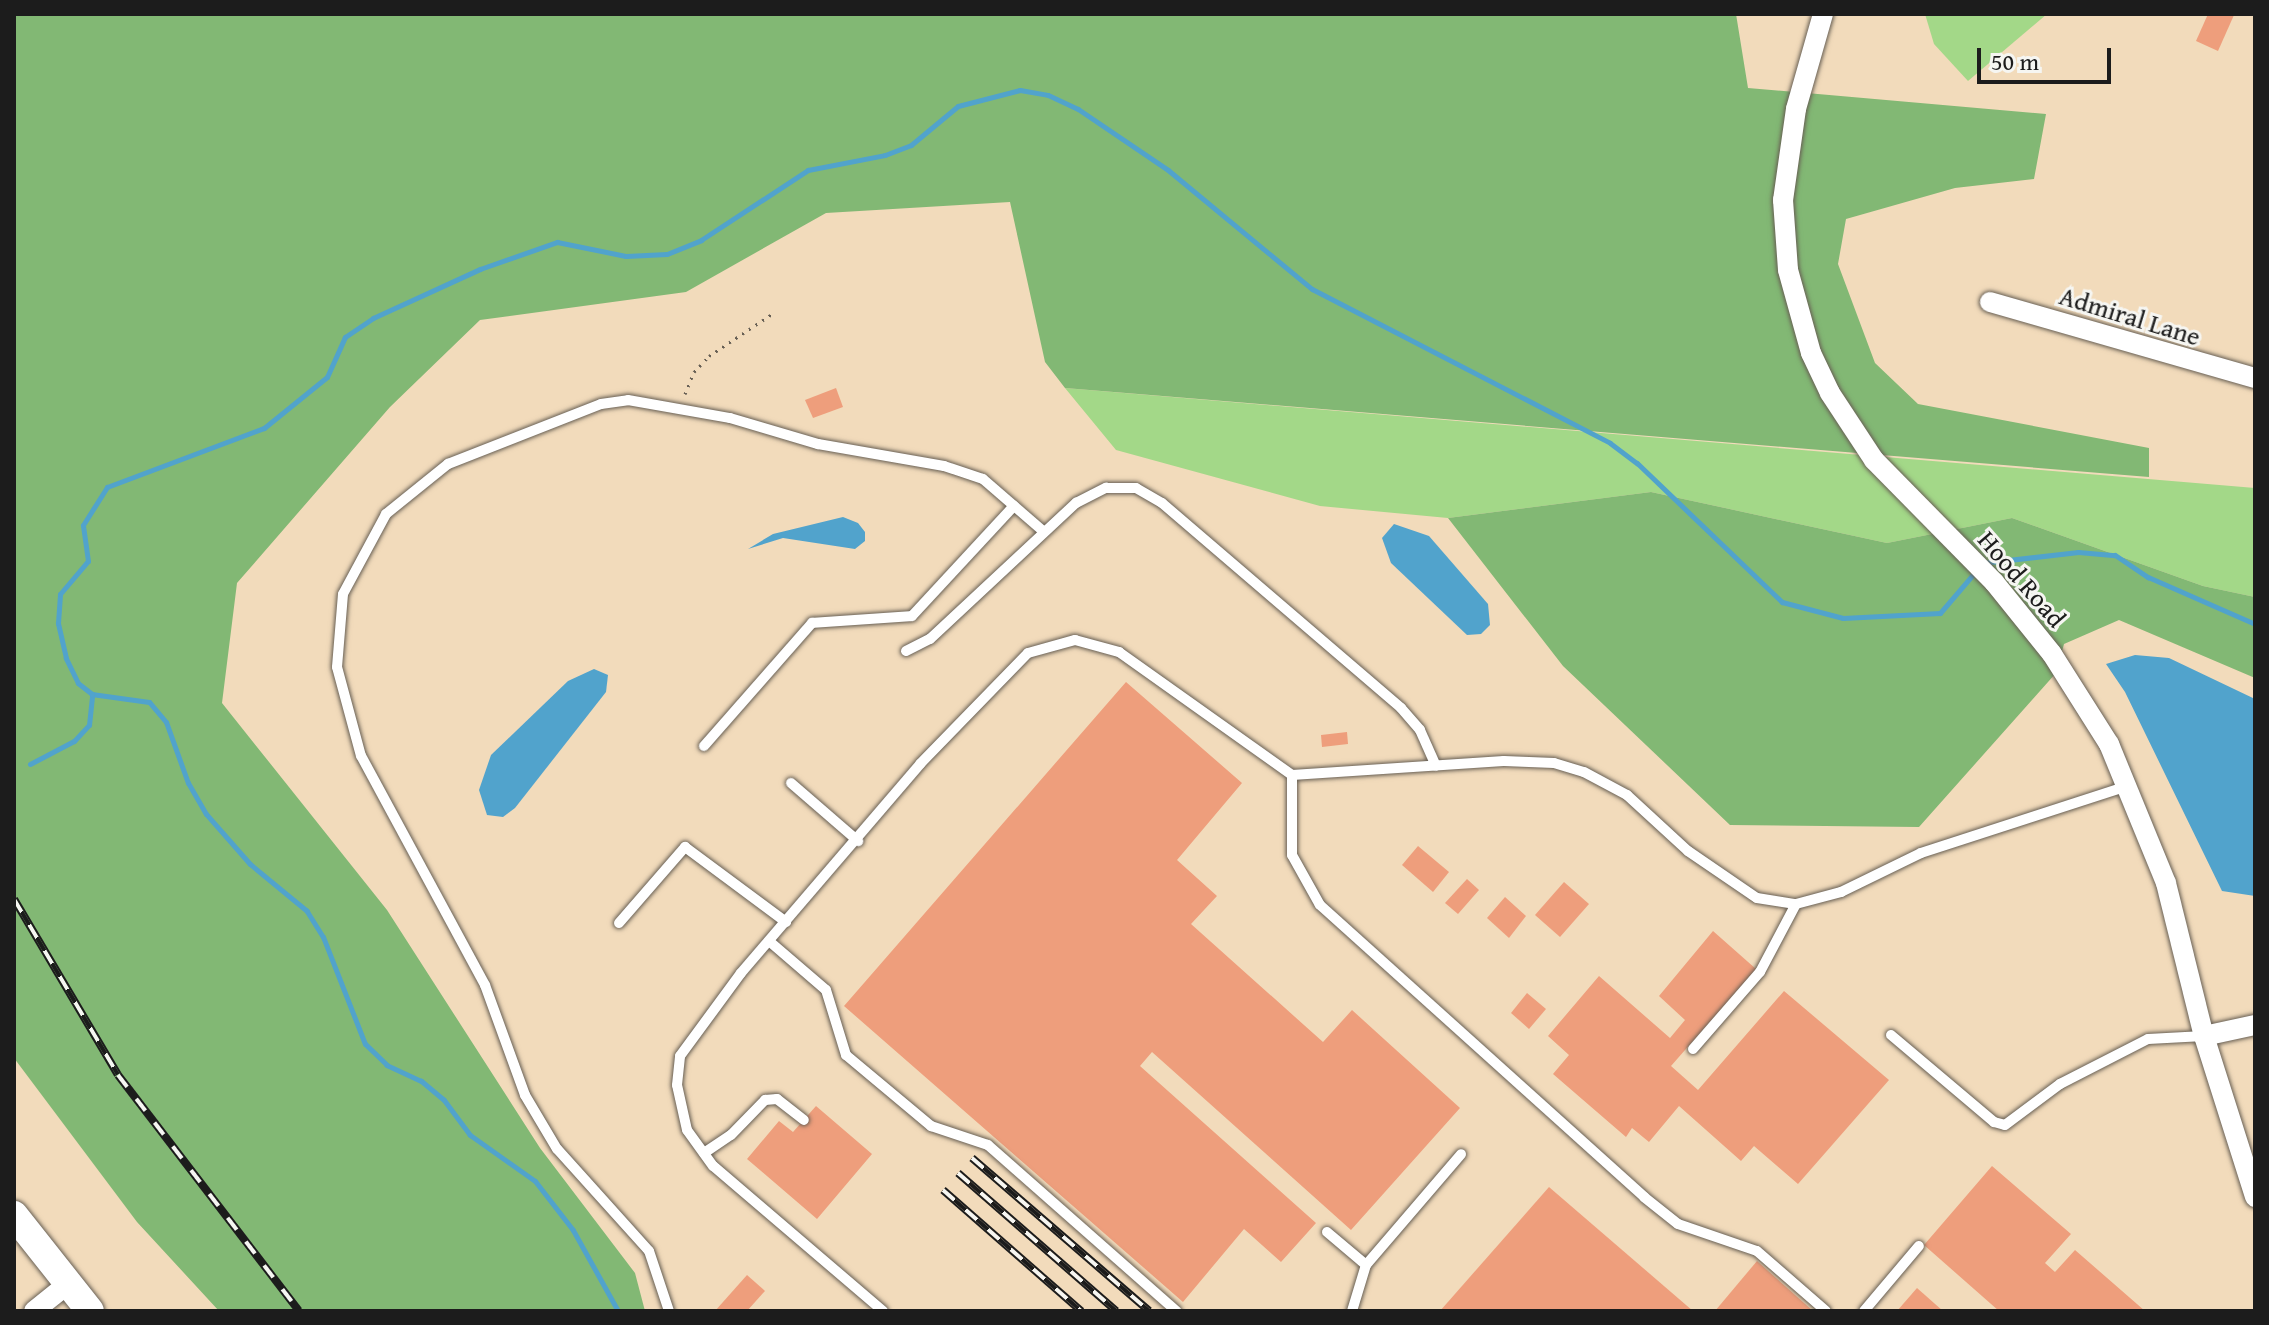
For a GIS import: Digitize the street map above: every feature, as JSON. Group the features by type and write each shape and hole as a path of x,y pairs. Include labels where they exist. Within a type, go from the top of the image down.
{"main road":[{"path":"14,1215 90,1311"}],"street":[{"name":"Hood Road","path":"1823,14 1796,109 1785,171 1784,232 1798,313 1823,380 1851,429 1893,481 1994,582 2081,695 2129,785 2166,883 2204,1036 2255,1197"},
{"name":"Admiral Lane","path":"1990,302 2255,378"},
{"path":"2204,1036 2255,1025"},
{"path":"34,1311 69,1283"}],"lane":[{"path":"669,1311 649,1251 557,1149 525,1095 485,985 361,756 337,667 343,594 386,514 448,464 601,404 628,400 684,410 818,444 944,466 983,479 1043,531"},
{"path":"906,651 930,639 1076,503 1106,488 1136,488 1162,503 1401,708 1420,730 1436,766"},
{"path":"704,746 812,623 912,616 1014,506"},
{"path":"883,1311 704,1153 687,1130 677,1085 680,1056 769,941 858,841 920,764 1028,653 1075,640 1119,652 1292,775 1516,761 1554,763 1584,772 1627,795 1688,851 1757,898 1796,904 1841,892 1921,853 2129,785"},
{"path":"1292,775 1292,855 1320,905 1400,983 1655,1206 1678,1224 1757,1251 1826,1311"},
{"path":"791,783 858,841"},
{"path":"619,923 685,847 786,922"},
{"path":"1693,1049 1760,972 1796,904"},
{"path":"769,941 826,990 846,1055 931,1126 988,1145 1176,1311"},
{"path":"1891,1035 1994,1122 2005,1125 2060,1084 2148,1039 2204,1036"},
{"path":"704,1153 731,1135 765,1100 777,1099 804,1120"},
{"path":"1352,1311 1366,1265 1461,1154"},
{"path":"1327,1232 1366,1265"},
{"path":"1864,1311 1919,1246"}],"path":[{"path":"684,410 686,388 709,356 775,312"}],"green space":[{"path":"14,14 1736,14 1748,88 2046,114 2034,179 1955,188 1846,219 1838,264 1875,363 1918,404 2149,448 2149,477 1065,388 1045,362 1010,202 826,213 686,292 480,320 390,407 237,583 222,703 387,910 540,1148 635,1273 645,1311 219,1311 137,1222 14,1058"},
{"path":"1925,14 2047,14 1968,81 1934,44"},
{"path":"1065,388 2255,488 2255,597 2203,586 2012,518 1887,543 1651,492 1448,518 1320,506 1116,450"},
{"path":"1651,492 1887,543 2012,518 2203,586 2255,597 2255,678 2119,620 2064,644 2056,673 1919,827 1730,825 1563,666 1448,518"}],"water":[{"path":"843,517 858,523 865,532 865,541 855,549 783,538 748,549 773,534"},
{"path":"1394,524 1429,536 1488,604 1490,625 1481,634 1467,635 1391,563 1382,538"},
{"path":"2135,655 2169,658 2255,699 2255,896 2222,891 2125,692 2106,664"},
{"path":"594,669 608,675 606,692 515,808 503,817 487,815 479,790 491,755 568,681"}],"building":[{"path":"2208,14 2234,15 2218,51 2196,41"},
{"path":"836,388 843,407 813,418 805,400"},
{"path":"1126,682 1242,783 1177,860 1217,896 1191,924 1323,1042 1352,1010 1460,1108 1351,1230 1152,1052 1140,1066 1316,1223 1281,1262 1244,1229 1183,1302 844,1006"},
{"path":"1347,732 1348,744 1322,747 1321,735"},
{"path":"1418,846 1449,872 1433,892 1402,865"},
{"path":"1467,879 1479,890 1458,914 1445,903"},
{"path":"1564,882 1589,904 1560,937 1535,915"},
{"path":"1505,897 1526,916 1509,938 1487,918"},
{"path":"1713,931 1756,969 1671,1066 1698,1090 1784,991 1889,1080 1798,1184 1754,1146 1741,1161 1679,1106 1649,1142 1632,1128 1626,1137 1553,1074 1569,1055 1548,1036 1599,976 1670,1038 1685,1020 1659,996"},
{"path":"1527,993 1546,1009 1529,1029 1511,1013"},
{"path":"816,1106 872,1154 817,1219 747,1159 779,1121 793,1132"},
{"path":"1992,1166 2071,1234 2045,1263 2055,1272 2075,1250 2145,1311 1999,1311 1924,1245"},
{"path":"1549,1187 1693,1311 1440,1311"},
{"path":"1757,1261 1813,1311 1715,1311"},
{"path":"747,1275 765,1291 747,1311 715,1311"},
{"path":"1917,1288 1943,1311 1897,1311"}],"waterway":[{"path":"618,1311 573,1230 535,1181 470,1135 444,1100 421,1081 387,1065 365,1044 323,937 307,911 250,864 206,814 188,783 166,722 149,702 92,694 78,683 66,658 58,623 60,594 88,561 83,525 107,487 264,428 327,377 345,337 373,318 480,269 557,242 626,256 667,254 701,240 808,170 885,155 911,145 958,106 1020,90 1048,95 1078,109 1168,170 1312,289 1610,443 1637,463 1782,602 1843,618 1940,613 1976,571"},
{"path":"1982,563 2078,552 2115,555 2148,577 2255,624"},
{"path":"30,764 74,741 89,725 92,694"}],"railway":[{"path":"14,899 118,1075 299,1311"},
{"path":"972,1158 1149,1311"},
{"path":"958,1173 1116,1311"},
{"path":"943,1190 1081,1311"}]}
